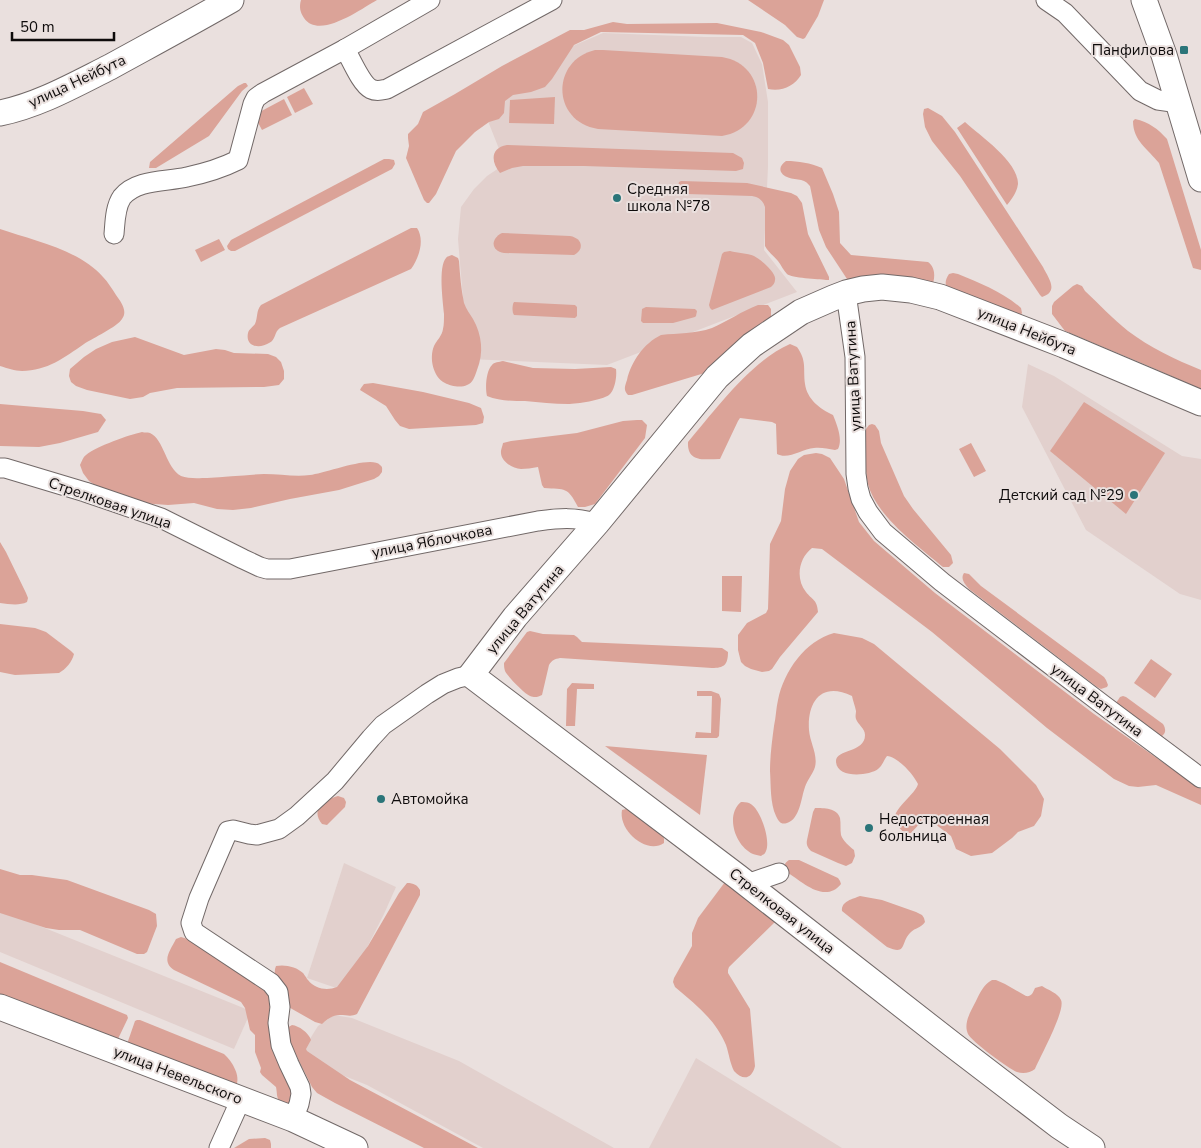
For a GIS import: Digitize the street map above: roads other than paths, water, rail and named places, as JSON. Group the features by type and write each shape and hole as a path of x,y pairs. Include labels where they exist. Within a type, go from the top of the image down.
{"main road":[{"name":"улица Нейбута","path":"0,113 34,103 68,89 231,0"},
{"path":"1144,0 1164,55 1201,179"},
{"name":"улица Нейбута","path":"846,293 882,287 911,290 940,297 1073,349 1201,403"},
{"name":"улица Ватутина","path":"471,675 515,617 597,523 717,377 752,345 801,312 846,293"},
{"name":"Стрелковая улица","path":"471,675 747,884 1059,1126 1092,1148"},
{"name":"улица Невельского","path":"0,1007 293,1119 355,1148"}],"street":[{"path":"114,234 119,204 127,193 137,186 198,175 221,169 238,160 256,98 267,90 345,49 430,0"},
{"path":"345,49 366,84 372,89 379,91 387,89 552,0"},
{"path":"1046,0 1065,12 1140,91 1158,100 1179,104"},
{"name":"улица Ватутина","path":"846,293 855,357 858,488 868,512 883,532 942,582 1201,778"},
{"name":"Стрелковая улица","path":"2,468 85,492 161,518 243,560 268,569"},
{"name":"улица Яблочкова","path":"268,569 290,569 538,521 574,518 597,523"},
{"path":"293,1119 301,1094 300,1087 282,1045 278,1023 280,1007 278,992 271,983 194,932 191,923 199,898 228,831 233,830 257,835 279,830 336,781 383,725 443,684 471,675"},
{"path":"747,884 779,873"},
{"path":"219,1148 241,1099"}],"place":[{"name":"Панфилова","path":"1184,50"},
{"name":"Средняя школа №78","path":"617,198"},
{"name":"Детский сад №29","path":"1134,495"},
{"name":"Автомойка","path":"381,799"},
{"name":"Недостроенная больница","path":"869,828"}]}
